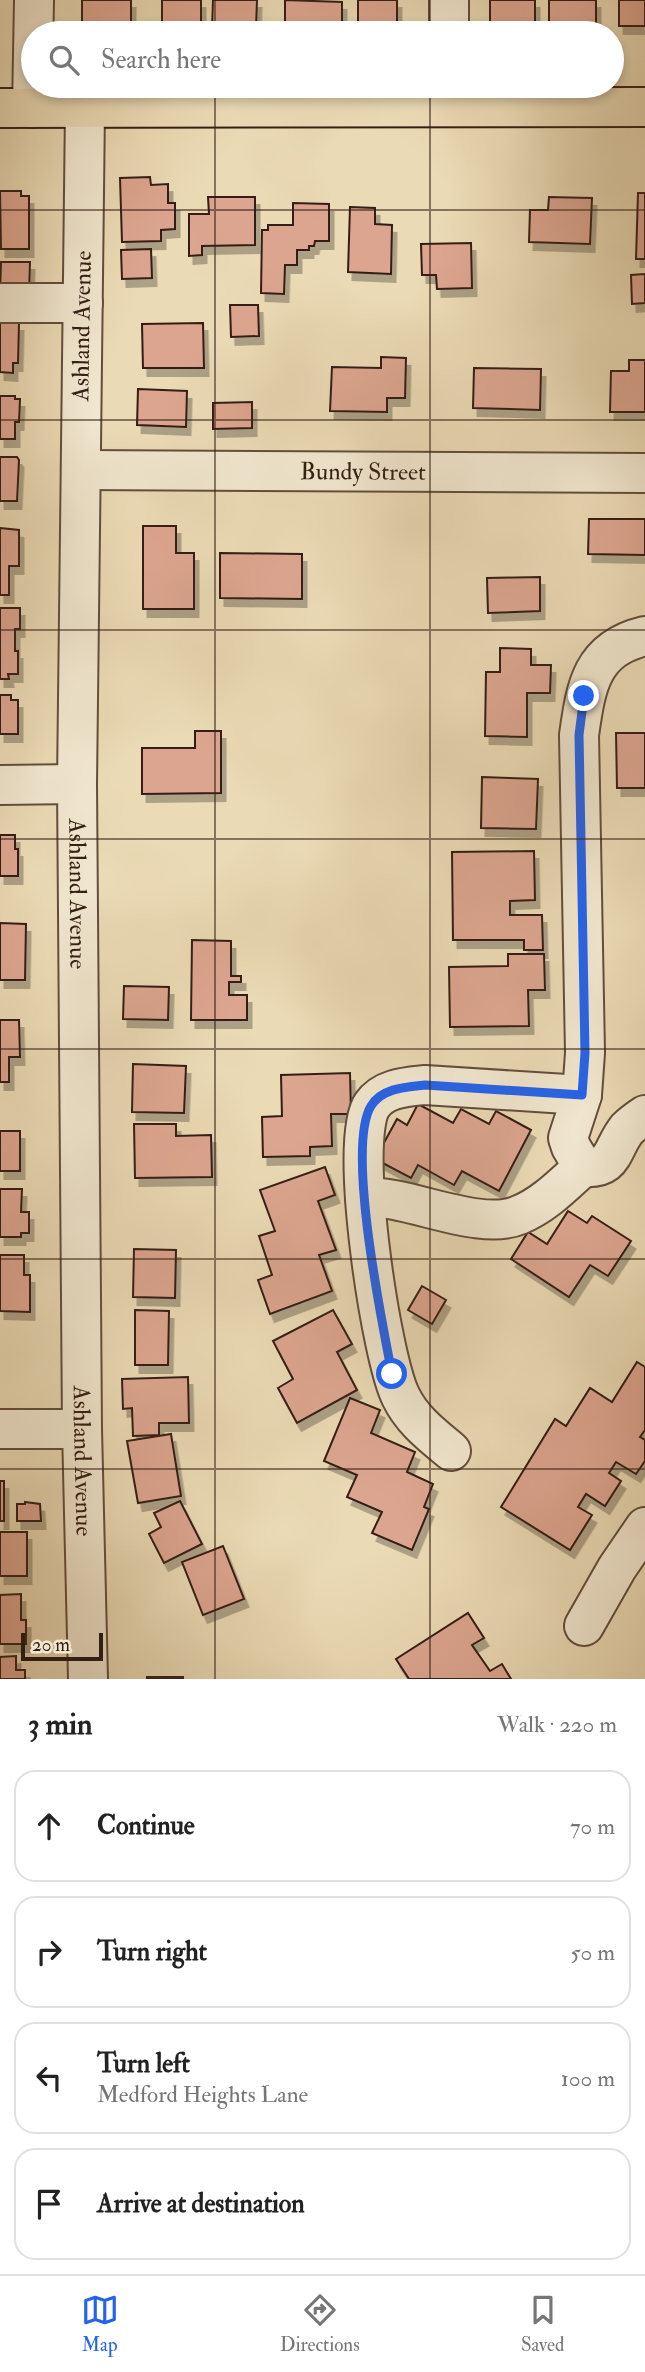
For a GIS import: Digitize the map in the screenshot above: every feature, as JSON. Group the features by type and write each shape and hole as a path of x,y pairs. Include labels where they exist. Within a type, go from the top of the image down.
{"main road":[{"path":"16,108 416,98"},
{"path":"469,98 645,107"}],"street":[{"path":"30,21 33,0"},
{"path":"449,0 449,21"},
{"path":"16,108 21,76"},
{"name":"Ashland Avenue","path":"85,108 77,784 82,1429 88,1679"},
{"path":"0,303 83,303"},
{"name":"Bundy Street","path":"81,470 645,472"},
{"path":"583,1167 568,1138 582,1095 585,1053 579,735 584,696 596,667 615,646 645,636"},
{"path":"0,785 77,784"},
{"path":"451,1451 421,1426 401,1398 392,1374 376,1285 365,1197 364,1133 371,1106 383,1093 402,1087 425,1085 582,1095"},
{"path":"365,1197 393,1198 494,1220 517,1216 540,1204 583,1167 594,1168 608,1162 626,1130 645,1115"},
{"path":"0,1429 82,1429"},
{"path":"584,1626 617,1568 645,1527"}],"building":[{"path":"82,0 131,0 131,21 82,21"},
{"path":"162,0 201,0 201,21 162,21"},
{"path":"213,0 257,0 256,21 212,21"},
{"path":"285,0 342,2 342,21 285,21"},
{"path":"358,0 397,0 397,21 358,21"},
{"path":"490,0 535,0 535,21 490,21"},
{"path":"549,0 596,0 596,21 549,21"},
{"path":"619,0 645,0 645,26 624,26 624,21 619,21"},
{"path":"150,177 151,185 168,184 168,203 175,203 175,229 161,230 161,241 122,242 120,178"},
{"path":"0,191 21,191 21,196 29,196 29,249 1,249"},
{"path":"638,193 645,193 645,259 636,259"},
{"path":"208,197 255,197 255,245 202,246 202,255 189,256 189,214 209,214"},
{"path":"549,197 592,198 590,244 529,242 530,210 548,210"},
{"path":"293,203 329,204 329,241 315,241 314,246 309,246 309,250 297,250 297,265 285,265 284,294 261,293 262,230 268,230 268,225 293,225"},
{"path":"350,207 375,208 375,224 392,225 391,274 348,272"},
{"path":"471,243 472,288 437,289 436,275 422,275 421,244"},
{"path":"151,249 152,278 122,279 121,250"},
{"path":"1,262 30,262 29,293 0,293"},
{"path":"645,274 645,303 632,304 631,275"},
{"path":"230,305 258,305 259,336 231,337"},
{"path":"0,323 19,323 18,363 13,363 13,373 0,372"},
{"path":"203,323 204,368 143,368 142,324"},
{"path":"381,357 406,358 405,398 387,398 387,412 330,411 332,367 381,368"},
{"path":"629,360 645,360 645,412 610,412 611,371 629,371"},
{"path":"474,368 541,369 540,410 473,408"},
{"path":"138,389 187,391 186,427 137,425"},
{"path":"0,396 15,396 15,399 20,399 19,422 15,422 15,439 0,439"},
{"path":"252,402 252,428 213,429 213,403"},
{"path":"0,457 17,457 19,460 17,501 0,501"},
{"path":"589,519 645,519 645,555 588,554"},
{"path":"143,526 176,526 176,553 194,553 194,609 143,609"},
{"path":"0,528 19,530 19,566 9,566 9,595 0,595"},
{"path":"220,553 302,554 302,599 220,598"},
{"path":"540,577 540,611 488,613 487,578"},
{"path":"0,608 20,608 20,629 15,629 18,674 8,674 9,679 0,679"},
{"path":"500,648 531,649 531,665 551,665 550,693 527,693 527,737 485,736 486,672 500,672"},
{"path":"0,695 11,695 11,700 18,700 18,734 0,734"},
{"path":"195,731 221,731 221,793 142,794 142,748 195,748"},
{"path":"616,733 645,733 645,788 617,788"},
{"path":"482,777 538,779 536,829 481,828"},
{"path":"0,835 15,835 18,876 0,876"},
{"path":"534,851 535,900 510,901 510,915 542,915 543,950 524,950 524,940 453,940 452,852"},
{"path":"0,923 26,924 25,980 0,980"},
{"path":"192,940 231,941 231,976 241,976 241,982 229,982 229,995 247,995 247,1020 191,1020"},
{"path":"508,954 544,954 545,990 528,990 529,1026 450,1027 449,967 508,966"},
{"path":"124,986 169,987 168,1020 123,1019"},
{"path":"0,1020 19,1020 20,1057 9,1057 9,1082 0,1082"},
{"path":"133,1064 186,1066 184,1113 132,1112"},
{"path":"350,1073 351,1114 331,1114 332,1146 310,1147 310,1156 263,1157 262,1117 282,1116 281,1075"},
{"path":"418,1104 453,1123 461,1109 489,1124 496,1111 531,1130 499,1191 462,1171 454,1185 418,1165 411,1178 375,1159 397,1119 407,1125"},
{"path":"134,1124 176,1124 176,1136 211,1135 212,1177 135,1178"},
{"path":"0,1131 20,1131 20,1171 0,1171"},
{"path":"325,1167 335,1195 318,1201 336,1250 319,1255 332,1291 270,1314 258,1280 272,1275 259,1236 275,1231 260,1190"},
{"path":"0,1189 22,1189 21,1212 29,1212 29,1233 21,1233 21,1237 0,1237"},
{"path":"568,1211 587,1223 592,1216 631,1241 608,1276 590,1265 569,1297 511,1259 528,1232 547,1244"},
{"path":"134,1249 176,1250 175,1298 133,1297"},
{"path":"0,1255 24,1255 24,1275 30,1275 30,1312 0,1311"},
{"path":"422,1286 446,1300 432,1324 408,1310"},
{"path":"135,1310 169,1311 168,1365 135,1365"},
{"path":"333,1310 352,1344 337,1352 357,1390 297,1423 278,1388 293,1379 273,1341"},
{"path":"637,1362 645,1367 645,1430 640,1437 645,1440 645,1461 636,1474 616,1462 609,1473 621,1481 605,1506 586,1494 578,1507 592,1515 570,1550 501,1507 555,1419 566,1426 590,1388 612,1402"},
{"path":"188,1377 189,1423 159,1423 159,1435 133,1436 132,1408 123,1409 122,1379"},
{"path":"350,1398 380,1410 371,1433 415,1452 407,1472 433,1484 424,1507 429,1509 412,1550 372,1533 382,1512 347,1497 357,1475 324,1461"},
{"path":"171,1434 181,1496 138,1503 127,1441"},
{"path":"0,1481 4,1481 4,1521 0,1521"},
{"path":"180,1501 202,1544 164,1563 149,1534 161,1527 154,1513"},
{"path":"17,1504 40,1504 41,1521 17,1521"},
{"path":"0,1532 27,1532 27,1576 0,1576"},
{"path":"223,1546 244,1599 203,1615 182,1562"},
{"path":"21,1594 21,1620 26,1620 26,1644 0,1644 0,1595"},
{"path":"468,1613 484,1638 472,1645 490,1671 502,1664 511,1679 409,1679 396,1659"},
{"path":"16,1656 16,1670 25,1670 25,1679 0,1679 0,1657"},
{"path":"183,1677 183,1679 147,1679"}],"route":[{"path":"392,1374 376,1285 365,1197 364,1133 371,1106 383,1093 402,1087 425,1085 582,1095 585,1053 579,735 584,696"}]}
